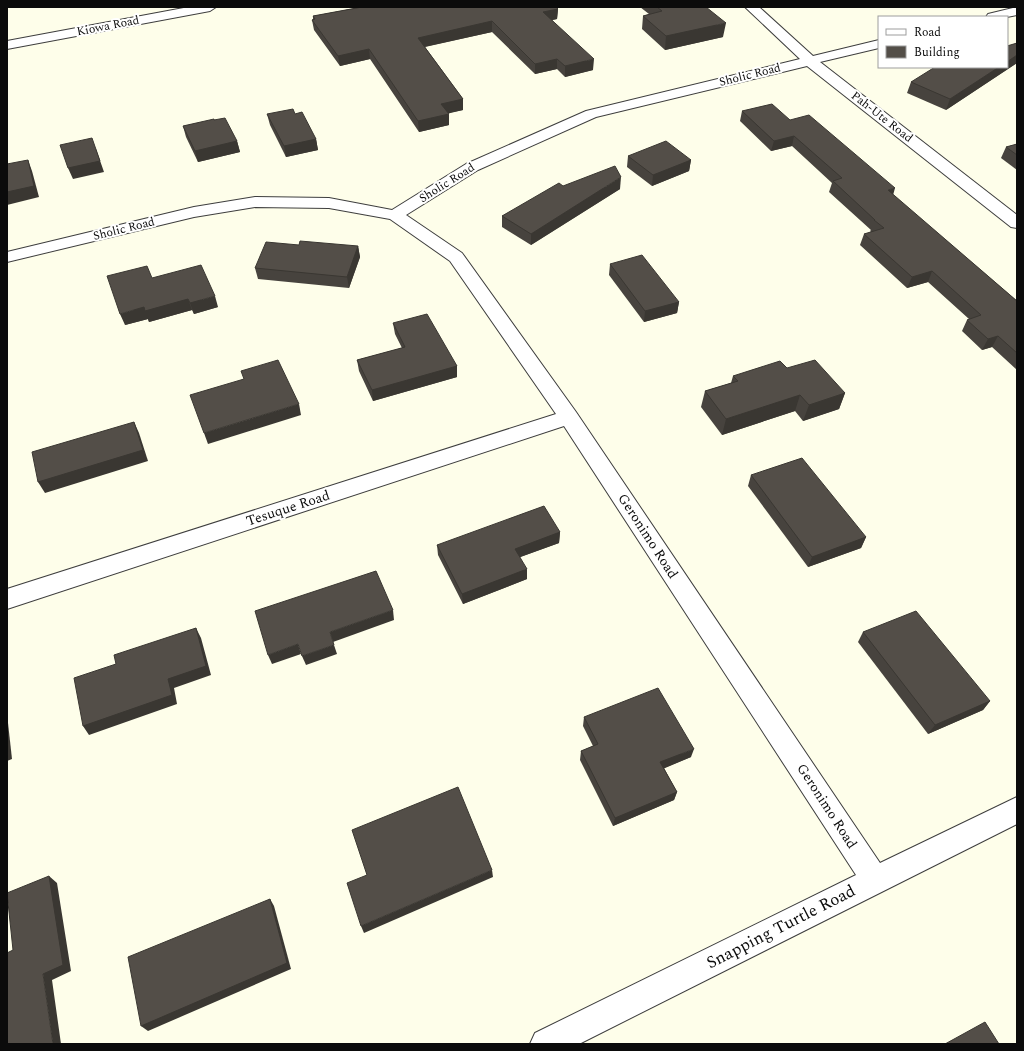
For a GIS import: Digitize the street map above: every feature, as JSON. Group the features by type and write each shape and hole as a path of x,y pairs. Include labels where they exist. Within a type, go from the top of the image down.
{"street":[{"name":"Kiowa Road","path":"7,45 210,7"},
{"name":"Pah-Ute Road","path":"750,7 810,61 1017,223"},
{"path":"997,16 1017,11"},
{"name":"Sholic Road","path":"7,257 194,212 255,202 329,203 395,216 472,167 592,114 878,44"},
{"name":"Geronimo Road","path":"395,216 456,257 569,417 875,880"},
{"name":"Tesuque Road","path":"7,599 569,417"},
{"name":"Snapping Turtle Road","path":"546,1044 1017,810"}],"building":[{"path":"362,7 556,7 558,9 543,12 594,59 565,66 557,59 535,64 492,21 418,38 463,99 441,104 449,114 418,121 369,49 338,56 312,20 315,19 313,16"},
{"path":"657,7 706,7 726,23 666,36 643,16 662,11"},
{"path":"1017,43 1017,55 1008,61 1008,46"},
{"path":"933,68 997,68 950,99 911,82"},
{"path":"772,104 790,120 809,115 895,188 888,190 1017,301 1017,353 998,336 988,339 967,320 981,315 932,271 912,277 864,234 884,228 833,181 842,178 794,136 774,141 742,111"},
{"path":"293,109 295,114 302,112 316,139 284,146 267,114"},
{"path":"225,118 237,141 195,151 183,126"},
{"path":"92,138 100,161 68,168 60,145"},
{"path":"666,141 691,160 653,175 628,156"},
{"path":"1017,144 1017,155 1006,147"},
{"path":"28,160 34,186 7,192 7,164"},
{"path":"615,166 621,177 531,234 502,216 559,183 563,186"},
{"path":"300,241 358,246 347,277 255,268 266,242 299,245"},
{"path":"642,255 679,302 645,311 610,264"},
{"path":"201,265 215,296 190,303 188,299 145,311 144,307 120,314 107,276 147,266 152,278"},
{"path":"427,314 457,366 372,390 357,360 405,347 393,323"},
{"path":"278,360 299,404 204,433 190,395 244,379 241,371"},
{"path":"815,360 845,393 809,405 800,395 726,419 705,391 738,381 733,376 780,361 787,368"},
{"path":"134,422 143,450 38,482 32,452"},
{"path":"802,458 866,537 812,557 751,475"},
{"path":"544,506 560,532 515,549 527,569 462,594 437,545"},
{"path":"376,571 393,610 330,632 334,645 302,656 298,644 268,655 255,611"},
{"path":"916,611 990,701 935,725 863,632"},
{"path":"196,628 206,666 168,679 172,695 83,726 74,678 116,664 114,655"},
{"path":"658,688 694,749 660,762 677,792 615,818 581,751 598,744 584,717"},
{"path":"458,787 492,870 361,926 347,883 367,875 352,830"},
{"path":"49,876 63,965 43,974 53,1044 7,1044 7,953 13,950 7,893"},
{"path":"270,899 287,963 141,1026 128,957"},
{"path":"985,1022 999,1044 945,1044"}]}
